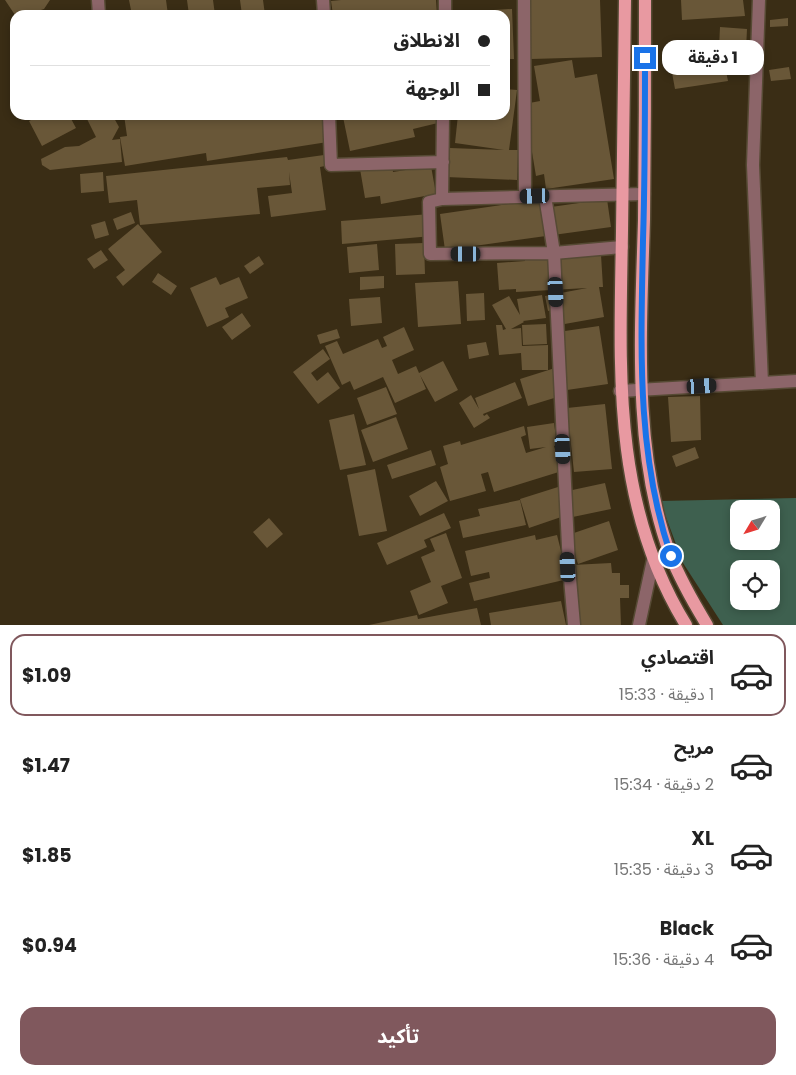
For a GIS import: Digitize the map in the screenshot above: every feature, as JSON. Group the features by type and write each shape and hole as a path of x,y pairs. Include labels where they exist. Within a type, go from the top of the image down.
{"main road":[{"path":"625,0 620,391 632,483 644,535 664,585 686,625"},
{"path":"645,0 642,390 651,480 662,531 681,580 707,625"}],"street":[{"path":"524,0 525,196"},
{"path":"759,0 753,165 762,383"},
{"path":"329,120 332,165 443,162"},
{"path":"442,199 443,120"},
{"path":"622,247 554,253 430,254 429,202 442,199 623,193 644,194"},
{"path":"545,196 554,253 568,567 574,625"},
{"path":"620,391 796,381"},
{"path":"638,625 653,560"}],"green space":[{"path":"796,498 796,625 723,625 683,563 660,501"}],"building":[{"path":"5,0 50,0 44,9 41,10 12,10"},
{"path":"129,0 166,0 167,10 131,10"},
{"path":"187,0 213,0 214,10 188,10"},
{"path":"240,0 263,0 264,10 241,10"},
{"path":"436,0 437,10 332,10 331,1"},
{"path":"529,0 600,0 602,57 531,59"},
{"path":"681,0 743,0 745,16 682,20"},
{"path":"512,9 514,59 510,59 510,10 494,10"},
{"path":"788,18 788,26 770,27 770,20"},
{"path":"720,27 747,29 746,50 719,48"},
{"path":"747,50 749,63 725,66 728,81 675,89 670,62"},
{"path":"572,60 575,78 597,74 614,179 546,189 544,174 536,176 524,104 540,101 534,66"},
{"path":"789,67 791,79 771,81 769,70"},
{"path":"510,89 517,90 509,150 518,150 517,180 446,177 446,168 449,168 450,148 504,150 455,143 457,120 510,120"},
{"path":"72,120 76,128 42,146 29,121"},
{"path":"88,120 115,120 119,127 112,140 120,139 122,162 50,170 42,165 41,159 65,147 79,146 96,137"},
{"path":"125,120 331,120 334,141 207,161 206,153 125,166 120,137 127,136"},
{"path":"344,120 441,120 442,122 413,129 415,137 350,151"},
{"path":"324,155 325,166 320,167 326,210 271,217 268,196 292,193 289,172 290,185 257,188 260,214 140,225 137,200 109,203 106,176 287,157 288,160"},
{"path":"392,164 393,172 431,166 436,194 381,204 380,196 365,198 360,169"},
{"path":"103,172 104,191 81,193 80,174"},
{"path":"550,198 551,207 607,199 611,227 445,250 440,214"},
{"path":"131,212 135,223 117,230 113,219"},
{"path":"430,214 432,236 342,244 341,221"},
{"path":"105,221 109,235 95,239 91,225"},
{"path":"138,224 162,252 123,286 116,277 125,270 108,249"},
{"path":"424,243 425,274 396,275 395,244"},
{"path":"377,244 379,270 349,273 347,247"},
{"path":"101,250 108,260 94,269 87,259"},
{"path":"525,250 555,258 601,255 603,287 599,287 604,317 559,325 556,309 548,311 545,296 587,288 516,292 516,289 499,290 497,263 525,261"},
{"path":"259,256 264,264 250,274 244,266"},
{"path":"158,273 177,286 171,295 152,282"},
{"path":"384,276 384,288 360,290 360,277"},
{"path":"216,277 220,285 239,277 248,298 225,308 229,317 207,327 190,288"},
{"path":"458,281 461,324 418,327 415,283"},
{"path":"484,293 485,320 467,321 466,294"},
{"path":"542,295 546,318 523,321 511,329 521,328 522,346 548,345 548,370 522,370 521,353 499,355 496,325 502,325 503,330 506,329 492,305 509,296 520,315 517,299"},
{"path":"380,297 382,323 351,326 349,299"},
{"path":"242,313 251,326 232,340 222,327"},
{"path":"546,324 547,344 523,345 522,325"},
{"path":"599,326 608,384 567,390 558,332"},
{"path":"404,327 414,350 392,360 398,374 416,366 419,373 443,361 458,390 435,402 420,375 426,389 395,403 383,377 354,390 350,381 342,385 325,346 337,341 343,354 378,339 382,348 387,346 383,337"},
{"path":"337,329 340,338 320,344 317,335"},
{"path":"486,342 489,355 469,359 467,345"},
{"path":"323,349 330,359 311,373 317,381 328,372 340,388 318,404 293,372"},
{"path":"555,368 564,395 528,406 520,379"},
{"path":"515,382 522,398 483,414 484,416 487,414 490,418 474,428 459,403 471,395 479,409 475,398"},
{"path":"386,387 397,414 367,425 357,398"},
{"path":"700,396 701,440 671,442 668,397"},
{"path":"605,404 612,469 574,472 567,408"},
{"path":"354,414 366,465 340,470 329,420"},
{"path":"396,417 408,449 373,462 361,430"},
{"path":"554,423 557,445 554,446 562,471 494,492 488,472 481,474 486,491 450,501 440,467 448,464 443,446 460,441 461,445 524,426 526,435 521,437 526,453 546,447 530,449 527,427"},
{"path":"695,447 699,458 676,467 672,456"},
{"path":"431,450 436,465 392,479 387,465"},
{"path":"375,469 387,531 359,536 347,475"},
{"path":"436,481 448,501 420,516 409,496"},
{"path":"605,483 611,509 568,518 563,492"},
{"path":"558,487 567,515 529,528 520,499"},
{"path":"520,500 526,525 463,538 459,521 480,516 478,509"},
{"path":"444,513 451,528 424,540 427,547 387,565 377,543"},
{"path":"269,518 283,534 267,548 253,532"},
{"path":"609,521 618,550 578,564 568,535"},
{"path":"446,533 462,578 441,586 448,603 419,615 410,591 431,582 421,557 435,551 430,539"},
{"path":"535,535 536,540 557,535 568,579 474,601 469,583 490,578 489,572 471,576 465,551"},
{"path":"611,563 612,573 620,573 620,585 629,585 629,598 620,598 621,625 580,625 580,614 575,614 572,565"},
{"path":"561,601 566,625 491,625 489,613"},
{"path":"477,608 481,625 369,625 417,615 418,619"}],"route":[{"path":"645,58 641,371 643,411 656,506 671,556"}]}
